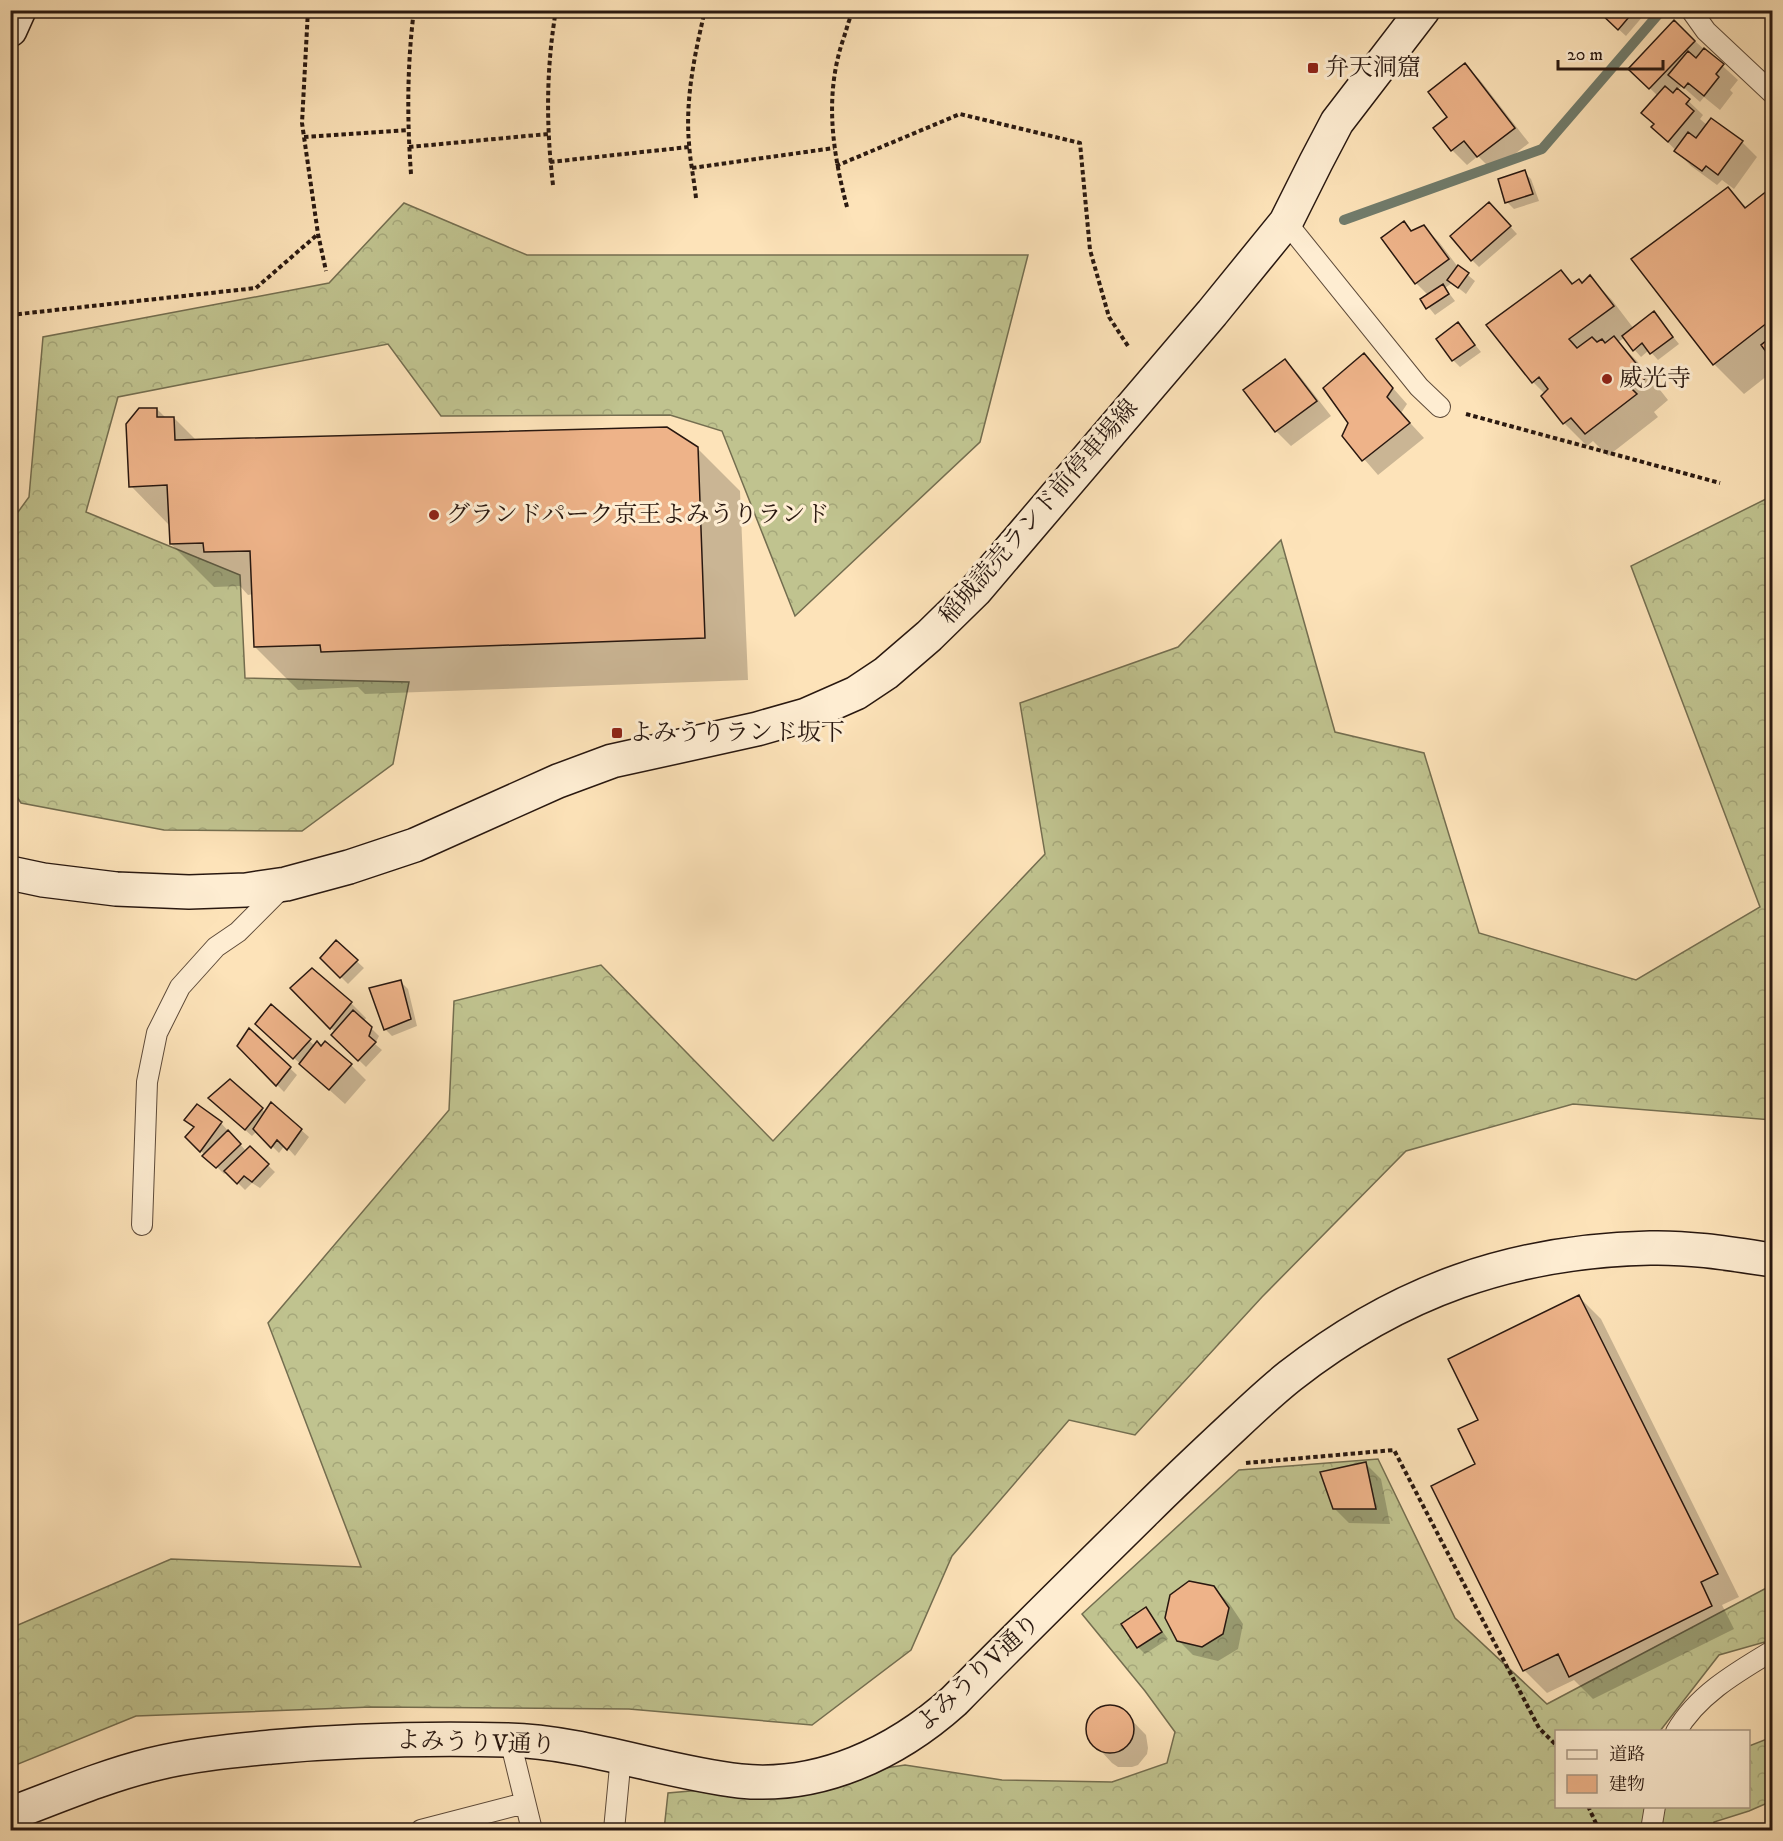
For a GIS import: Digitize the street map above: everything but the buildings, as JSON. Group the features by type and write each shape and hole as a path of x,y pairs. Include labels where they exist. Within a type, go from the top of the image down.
{"street":[{"path":"10,30 19,10"},
{"name":"稲城読売ランド前停車場線","path":"10,873 43,880 127,889 189,892 235,891 286,884 349,867 415,845 558,781 612,761 796,718 856,693 903,658 975,591 1212,313 1287,222 1337,123 1423,10"},
{"name":"よみうりV通り","path":"10,1814 81,1787 150,1765 214,1752 351,1741 510,1740 566,1746 713,1776 764,1782 785,1782 814,1777 878,1755 932,1721 1183,1473 1290,1376 1380,1315 1429,1292 1505,1267 1592,1251 1671,1248 1773,1260"}],"lane":[{"path":"1691,10 1706,31 1773,93"},
{"path":"1287,222 1419,387 1440,407"},
{"path":"142,1225 147,1082 157,1033 180,987 216,947 238,932 286,884"},
{"path":"1677,1730 1697,1702 1773,1651"},
{"path":"510,1740 532,1830"},
{"path":"614,1830 621,1756"},
{"path":"421,1830 525,1803"},
{"path":"1651,1830 1655,1808"}],"path":[{"path":"308,10 302,123 318,234 326,271"},
{"path":"411,174 408,64 414,10"},
{"path":"553,185 547,100 549,51 556,10"},
{"path":"696,198 689,147 690,93 696,46 705,10"},
{"path":"847,207 836,166 832,112 836,60 854,10"},
{"path":"836,166 960,114 1080,143 1090,250 1109,316 1128,346"},
{"path":"304,137 408,130"},
{"path":"409,147 548,134"},
{"path":"550,162 689,147"},
{"path":"692,168 834,148"},
{"path":"10,315 256,288 318,234"},
{"path":"1440,407 1720,483"},
{"path":"1239,1464 1394,1450 1539,1728 1555,1743"},
{"path":"1589,1808 1599,1830"}],"green space":[{"path":"404,203 527,255 1028,255 980,442 795,616 722,431 670,415 441,416 388,344 118,397 86,512 240,575 245,678 409,682 393,764 302,831 164,830 21,803 10,786 10,523 29,497 43,337 329,283"},
{"path":"1772,496 1772,1120 1573,1104 1406,1151 1262,1297 1135,1435 1069,1420 952,1556 911,1650 812,1725 629,1709 371,1707 136,1716 11,1767 11,1628 171,1559 361,1567 268,1323 449,1110 454,1001 601,965 773,1141 1045,854 1020,703 1178,647 1281,540 1335,732 1424,753 1479,933 1636,980 1760,907 1631,566"},
{"path":"1378,1459 1455,1618 1547,1704 1772,1585 1772,1640 1719,1655 1661,1730 1555,1730 1555,1808 1750,1808 1750,1746 1772,1737 1772,1801 1714,1822 1713,1830 664,1830 668,1793 791,1782 905,1765 1002,1780 1112,1782 1167,1763 1175,1732 1145,1691 1082,1614 1239,1470"}],"waterway":[{"path":"1344,220 1542,149 1662,10"}],"place":[{"name":"弁天洞窟","path":"1313,68"},
{"name":"威光寺","path":"1607,379"},
{"name":"グランドパーク京王よみうりランド","path":"434,515"},
{"name":"よみうりランド坂下","path":"617,733"}]}
